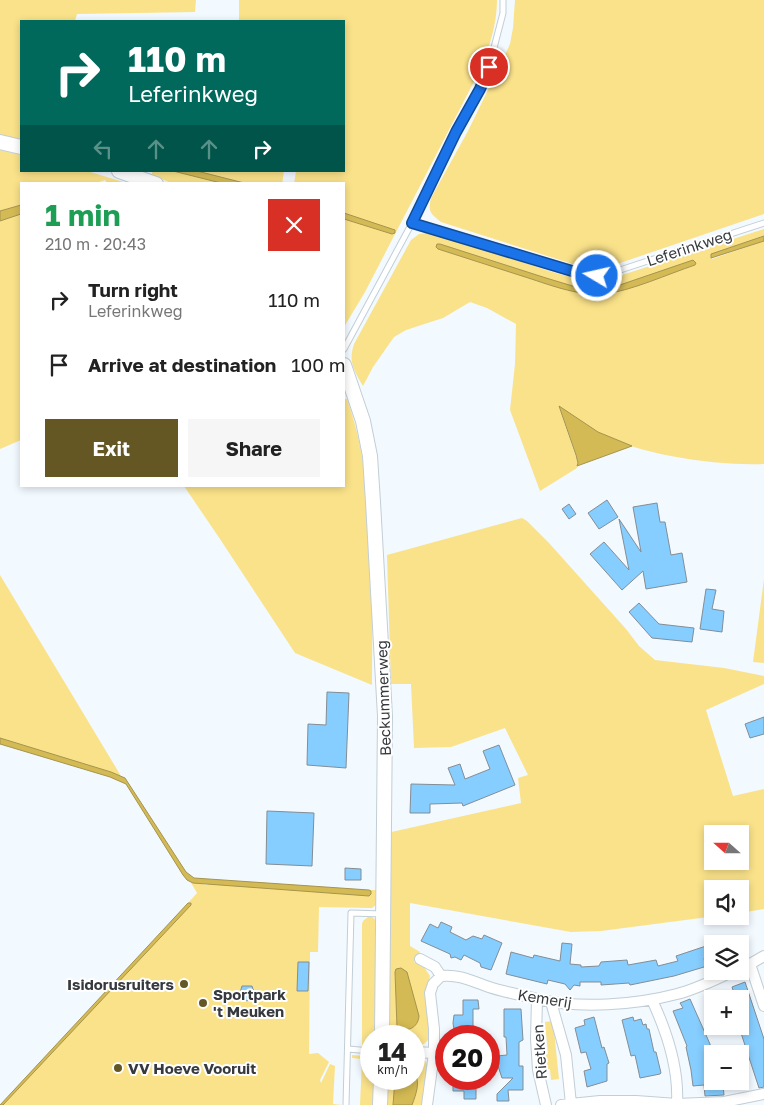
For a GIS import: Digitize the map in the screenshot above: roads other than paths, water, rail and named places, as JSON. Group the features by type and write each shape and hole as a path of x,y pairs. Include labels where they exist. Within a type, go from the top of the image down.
{"street":[{"path":"0,142 20,147"},
{"path":"123,172 150,182"},
{"name":"Beckummerweg","path":"345,367 363,421 370,456 374,502 385,716 382,1025"},
{"path":"749,964 764,956"},
{"path":"420,959 435,967 441,976 433,984 430,993 434,1028 434,1053 427,1105"},
{"path":"749,974 764,1006"},
{"name":"Kemerij","path":"441,976 463,977 489,987 551,1002 598,1004 652,1000 679,993 712,980"},
{"name":"Rietken","path":"538,999 536,1039 538,1070 546,1105"},
{"path":"652,1000 662,1022 671,1052 678,1088 677,1104"},
{"name":"Rietken","path":"551,1002 566,1055 566,1104"},
{"path":"425,1053 434,1053"},
{"path":"380,1105 381,1090"},
{"path":"566,1104 600,1101 677,1104 724,1102 764,1094"}],"lane":[{"path":"345,347 412,223 456,132 480,89 489,67 503,13 503,0"},
{"name":"Leferinkweg","path":"412,223 582,274 597,276 618,271 764,222"},
{"path":"346,1105 351,913 383,914"},
{"path":"348,1049 360,1050"}],"place":[{"name":"Isidorusruiters","path":"184,984"},
{"name":"Sportpark 't Meuken","path":"203,1003"},
{"name":"VV Hoeve Vooruit","path":"118,1068"}]}
